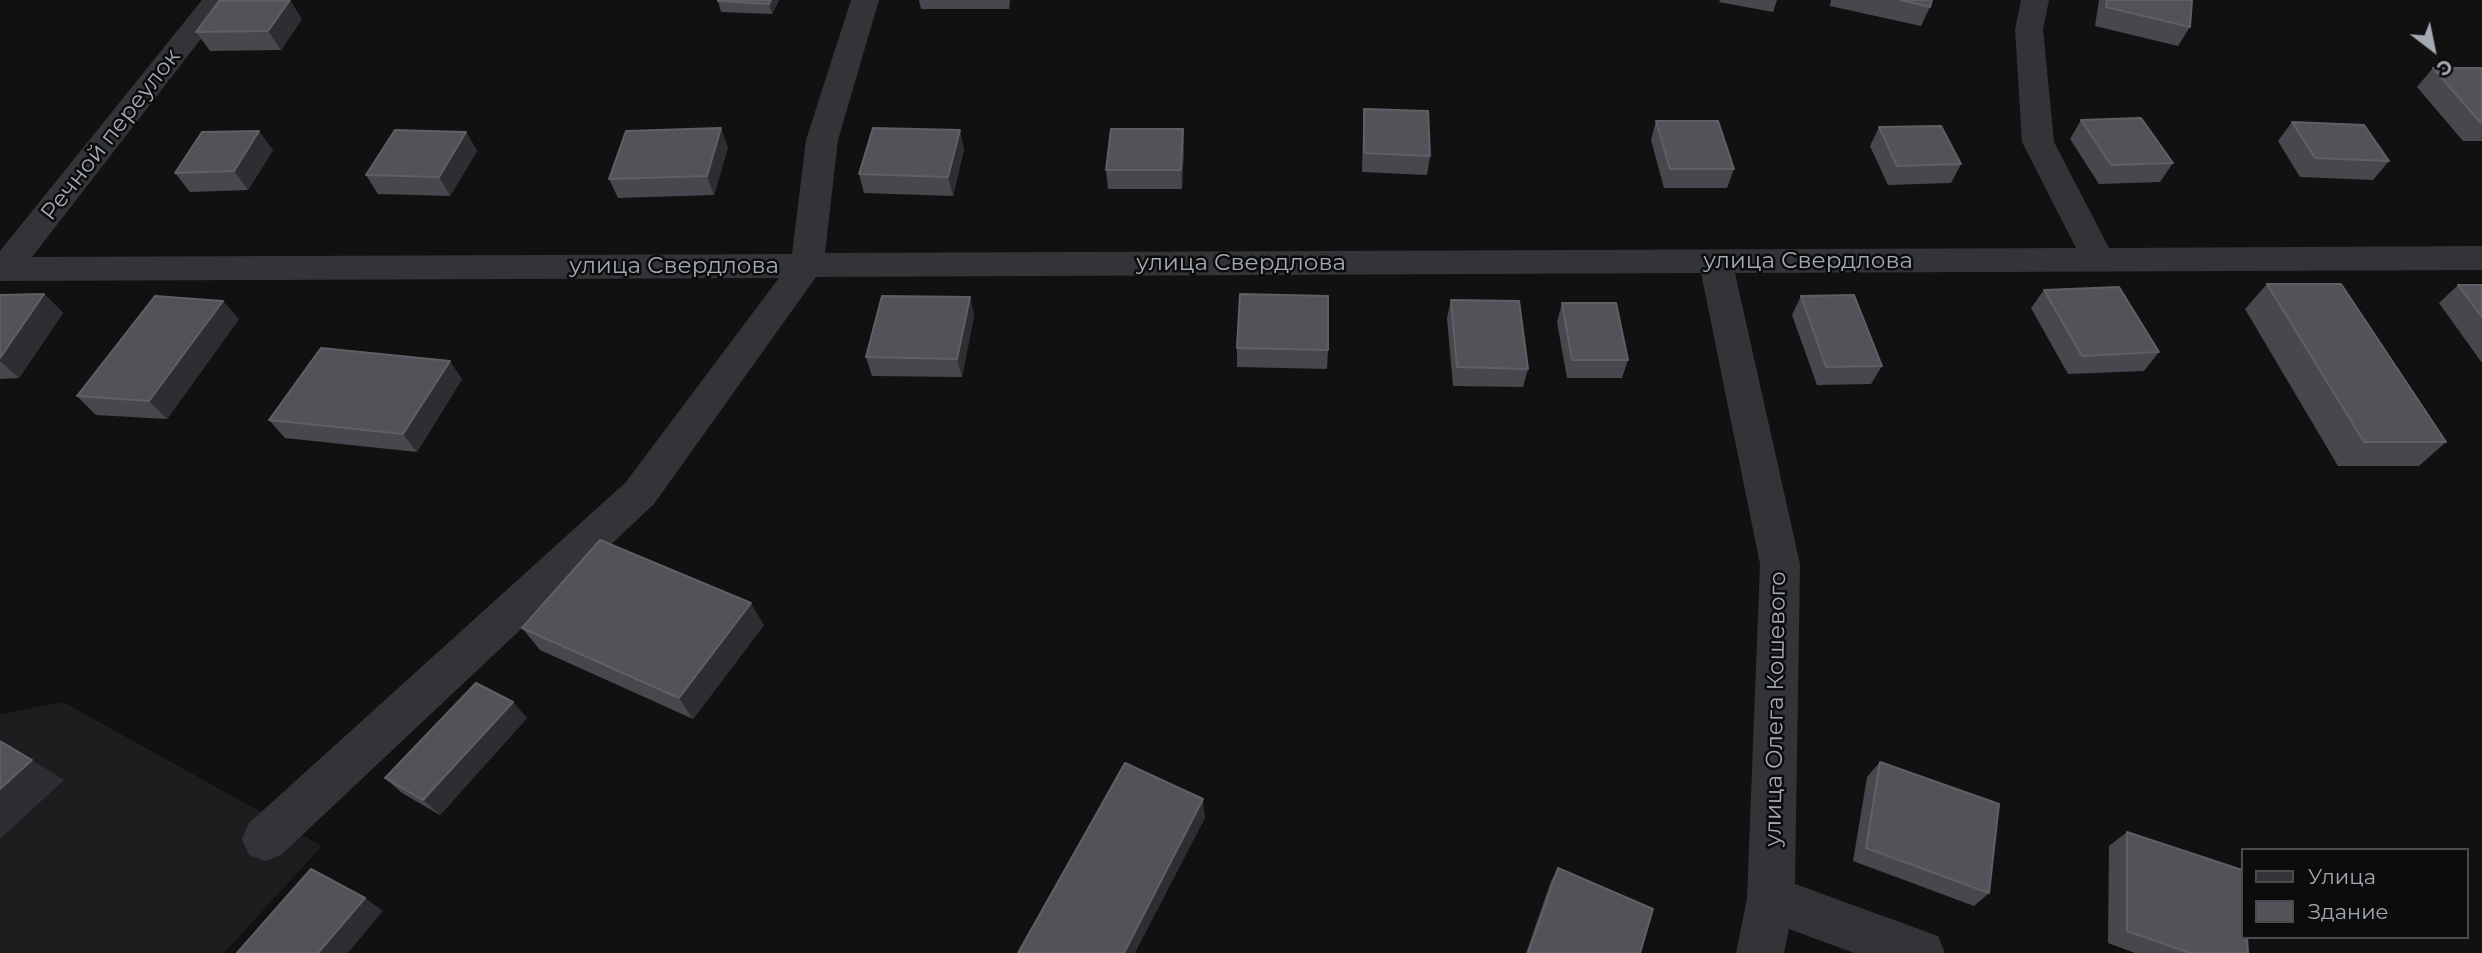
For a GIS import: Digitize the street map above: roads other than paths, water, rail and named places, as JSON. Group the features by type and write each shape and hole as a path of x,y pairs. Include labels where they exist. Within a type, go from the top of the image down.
{"street":[{"name":"Речной переулок","path":"2,269 217,0"},
{"path":"265,839 640,493 807,265 822,140 864,0"},
{"path":"2035,0 2029,29 2038,142 2099,260"},
{"name":"улица Свердлова","path":"2,269 2482,258"},
{"name":"улица Олега Кошевого","path":"1715,261 1780,564 1771,899 1760,953"},
{"path":"1771,899 1921,953"}]}
